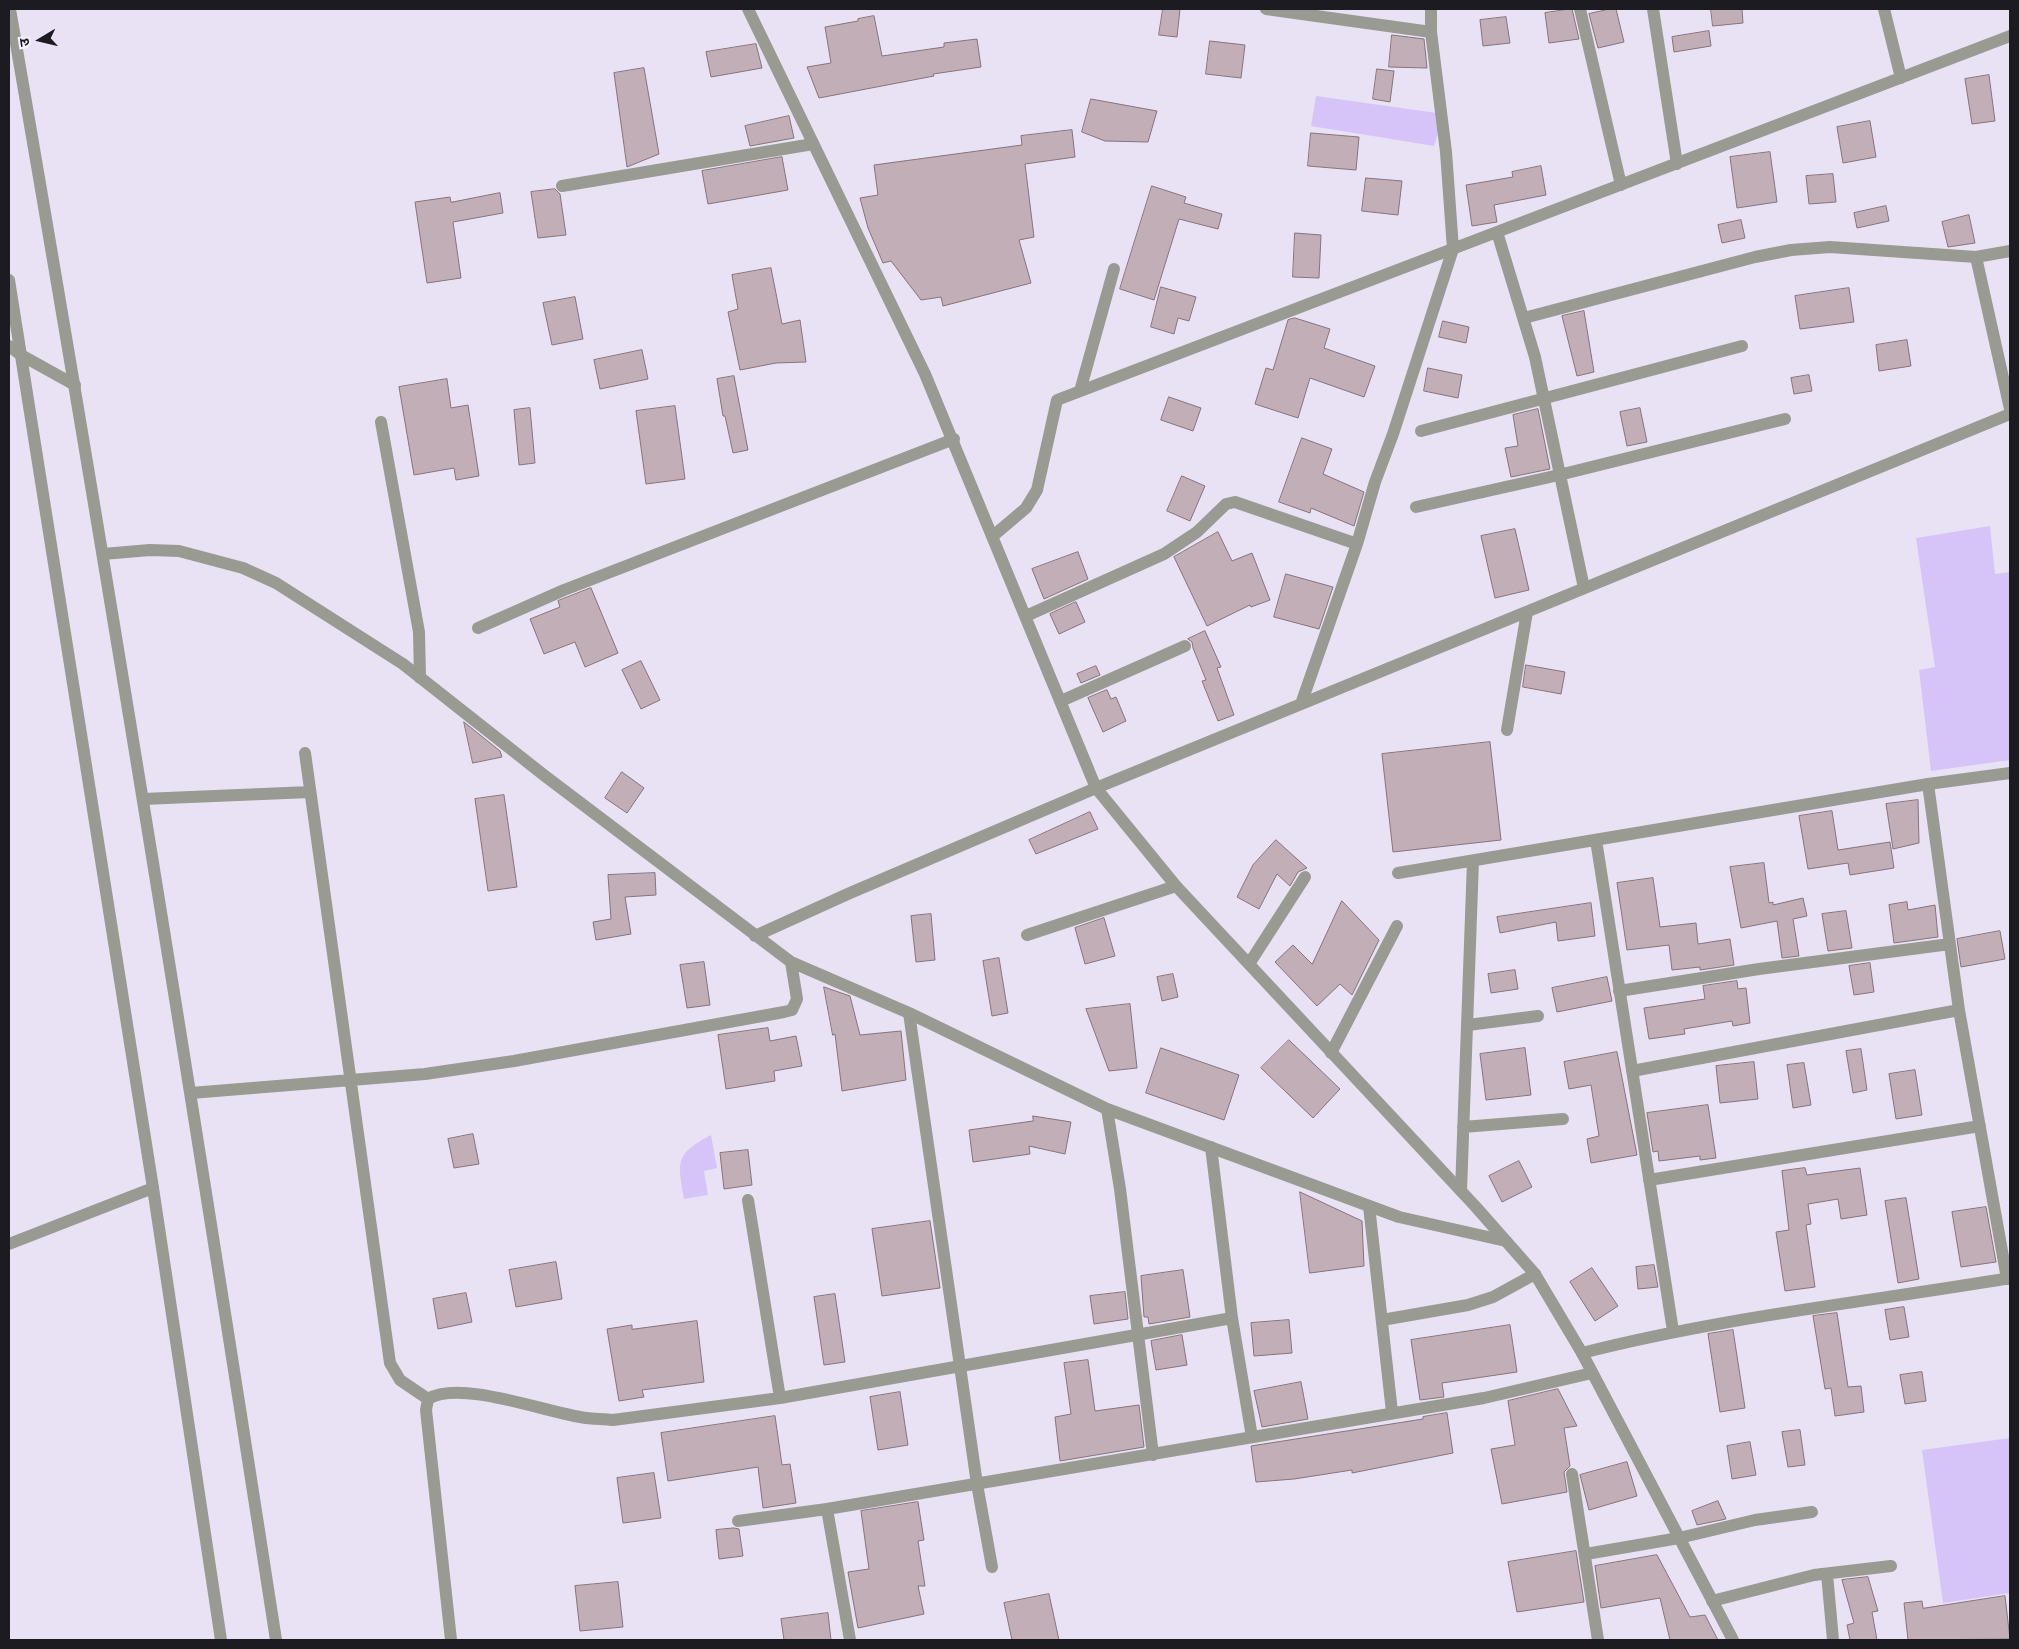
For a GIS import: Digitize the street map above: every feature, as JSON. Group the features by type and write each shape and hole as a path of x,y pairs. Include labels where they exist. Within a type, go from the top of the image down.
{"street":[{"path":"10,9 75,385 191,1093 276,1640"},
{"path":"748,9 925,374 954,440 1096,788 1176,886 1535,1274 1582,1353 1733,1640"},
{"path":"1266,9 1431,32"},
{"path":"1300,704 1357,544 1375,482 1393,434 1453,249 1446,152 1431,32 1431,9"},
{"path":"1580,9 1621,185"},
{"path":"1653,9 1677,164"},
{"path":"1884,9 1901,78"},
{"path":"993,536 1026,508 1037,490 1057,400 2010,36"},
{"path":"562,186 813,144"},
{"path":"1497,232 1524,318 1544,398 1584,588"},
{"path":"1524,318 1755,257 1791,250 1830,247 1976,257 2010,251"},
{"path":"1976,257 2010,409"},
{"path":"1080,391 1114,268"},
{"path":"9,280 153,1188 220,1640"},
{"path":"9,346 20,355 75,385"},
{"path":"1421,431 1742,346"},
{"path":"755,936 850,892 1096,788 2010,414"},
{"path":"1416,507 1559,475 1786,418"},
{"path":"381,422 419,632 420,678"},
{"path":"478,628 564,590 954,440"},
{"path":"1026,616 1164,554 1197,532 1226,504 1235,502 1244,503 1357,544"},
{"path":"103,554 150,550 179,551 243,568 276,583 403,664 545,776 791,962 909,1014 1107,1109 1399,1217 1506,1241"},
{"path":"1506,730 1527,612"},
{"path":"1061,701 1184,646"},
{"path":"305,753 390,1364 400,1380 428,1399"},
{"path":"1398,873 1928,784 2010,773"},
{"path":"1582,1353 1673,1331 1756,1316 2008,1279 1959,1010 1928,784"},
{"path":"143,799 310,792"},
{"path":"1596,840 1673,1331"},
{"path":"1461,1192 1473,861"},
{"path":"1249,964 1305,877"},
{"path":"1027,935 1176,886"},
{"path":"1331,1053 1397,926"},
{"path":"1619,991 1759,969 1950,944"},
{"path":"191,1093 425,1074 514,1061 784,1012 795,1006 797,999 791,962"},
{"path":"1632,1070 1959,1010"},
{"path":"909,1014 977,1484 992,1567"},
{"path":"1468,1025 1538,1016"},
{"path":"1107,1109 1120,1189 1153,1455"},
{"path":"1463,1127 1563,1118"},
{"path":"1649,1180 1980,1126"},
{"path":"1211,1147 1232,1318 1252,1437"},
{"path":"9,1244 153,1188"},
{"path":"748,1200 780,1398"},
{"path":"1369,1206 1392,1412"},
{"path":"1382,1320 1468,1305 1493,1298 1535,1274"},
{"path":"451,1640 426,1410 428,1399 436,1394 465,1392 585,1418 613,1420 780,1398 960,1365 1139,1336 1232,1318"},
{"path":"738,1521 827,1509 1153,1455 1392,1412 1484,1398 1592,1373"},
{"path":"1572,1474 1598,1640"},
{"path":"827,1509 850,1640"},
{"path":"1586,1554 1679,1538 1755,1520 1812,1512"},
{"path":"1712,1601 1793,1580 1891,1566"},
{"path":"1827,1574 1833,1640"}],"shaded area":[{"path":"1316,96 1444,114 1434,146 1311,126"},
{"path":"1990,526 1995,574 2010,572 2010,760 1931,771 1919,670 1935,667 1916,538"},
{"path":"711,1135 717,1168 704,1171 708,1195 684,1199 680,1176 681,1160 690,1148"},
{"path":"2010,1438 2010,1593 1943,1603 1922,1450"}],"building":[{"path":"1163,9 1180,9 1177,37 1159,35"},
{"path":"1572,9 1579,39 1549,43 1545,13"},
{"path":"1616,9 1624,42 1598,48 1589,14"},
{"path":"1711,9 1742,9 1743,23 1713,26"},
{"path":"874,16 882,56 944,47 944,43 977,39 981,67 933,74 934,76 819,98 807,67 831,63 825,27"},
{"path":"1506,17 1510,43 1483,46 1480,20"},
{"path":"1709,31 1711,46 1674,52 1672,37"},
{"path":"1392,35 1424,39 1427,68 1389,67"},
{"path":"1210,41 1245,45 1241,78 1206,74"},
{"path":"756,44 762,68 711,77 706,52"},
{"path":"644,68 659,154 627,167 614,73"},
{"path":"1377,69 1394,71 1390,102 1373,99"},
{"path":"1989,75 1995,121 1972,124 1965,79"},
{"path":"1091,99 1157,111 1148,142 1105,141 1082,132"},
{"path":"789,116 794,138 750,146 745,126"},
{"path":"1870,121 1876,157 1843,163 1837,127"},
{"path":"1072,130 1075,157 1025,164 1034,237 1019,240 1031,283 943,306 941,297 921,300 891,261 883,263 868,228 860,198 878,195 874,165 1022,145 1021,136"},
{"path":"1311,133 1359,137 1356,170 1308,166"},
{"path":"1770,152 1777,202 1737,208 1730,157"},
{"path":"782,157 788,190 708,204 702,171"},
{"path":"1541,166 1546,195 1494,205 1497,222 1472,226 1466,185 1513,177 1512,172"},
{"path":"1833,174 1836,202 1809,204 1806,176"},
{"path":"1366,178 1402,181 1398,215 1362,211"},
{"path":"1152,186 1186,197 1184,203 1222,214 1218,229 1179,219 1154,300 1120,289"},
{"path":"555,189 560,194 566,235 538,238 531,192"},
{"path":"500,193 503,213 453,222 461,278 427,283 415,202 450,197 451,202"},
{"path":"1886,206 1889,221 1857,228 1854,213"},
{"path":"1969,215 1975,243 1948,247 1942,222"},
{"path":"1741,220 1745,238 1722,243 1718,225"},
{"path":"1295,233 1321,235 1319,278 1293,277"},
{"path":"771,268 782,324 800,320 806,362 776,363 740,370 728,312 738,309 732,275"},
{"path":"1161,287 1196,297 1189,321 1178,318 1174,334 1151,327"},
{"path":"1849,288 1854,322 1800,329 1795,296"},
{"path":"575,297 583,339 552,345 543,303"},
{"path":"1584,311 1594,372 1577,376 1562,316"},
{"path":"1295,318 1330,329 1324,348 1375,366 1364,397 1310,378 1298,418 1255,404 1266,368 1273,370 1288,320"},
{"path":"1443,321 1469,327 1466,343 1439,337"},
{"path":"1907,340 1911,366 1879,371 1876,345"},
{"path":"642,350 648,379 600,389 594,360"},
{"path":"1428,368 1462,375 1458,398 1424,391"},
{"path":"1809,375 1812,391 1794,394 1791,378"},
{"path":"734,376 748,450 733,453 725,416 723,416 717,379"},
{"path":"447,379 451,408 468,405 479,476 456,480 454,468 414,475 399,387"},
{"path":"1169,397 1201,408 1193,431 1161,420"},
{"path":"675,406 685,479 646,484 636,411"},
{"path":"530,408 535,463 519,465 514,410"},
{"path":"1640,408 1647,442 1627,446 1620,412"},
{"path":"1538,409 1550,469 1511,477 1505,448 1518,446 1513,415"},
{"path":"1302,438 1332,449 1323,474 1364,492 1354,526 1311,508 1310,513 1279,502"},
{"path":"1182,476 1205,486 1190,521 1167,511"},
{"path":"1515,529 1529,590 1495,598 1481,536"},
{"path":"1218,532 1232,561 1252,553 1270,600 1251,607 1250,605 1207,626 1174,557"},
{"path":"1078,552 1088,579 1044,599 1032,569"},
{"path":"1286,574 1333,587 1319,629 1274,617"},
{"path":"591,588 618,653 585,667 575,642 544,654 530,619 560,607 558,601"},
{"path":"1076,602 1085,622 1059,634 1050,614"},
{"path":"1205,631 1221,667 1217,668 1234,715 1218,721 1202,681 1206,680 1192,642 1188,639"},
{"path":"641,661 660,700 641,709 622,670"},
{"path":"1526,665 1565,672 1561,694 1523,687"},
{"path":"1096,666 1100,675 1081,683 1077,674"},
{"path":"1107,690 1111,699 1116,697 1126,721 1103,732 1088,698"},
{"path":"464,722 500,751 502,757 473,763"},
{"path":"1490,742 1501,840 1393,852 1382,754"},
{"path":"622,772 644,788 627,813 605,798"},
{"path":"504,795 517,887 488,891 475,799"},
{"path":"1918,800 1919,843 1893,849 1886,804"},
{"path":"1832,811 1838,850 1890,842 1894,868 1850,875 1848,863 1808,869 1799,816"},
{"path":"1090,812 1098,829 1036,854 1029,840"},
{"path":"1276,840 1307,868 1298,872 1290,886 1277,874 1259,909 1237,897 1253,865"},
{"path":"1764,863 1769,903 1773,902 1773,905 1803,898 1807,916 1793,919 1799,956 1782,958 1777,921 1741,928 1730,867"},
{"path":"655,873 656,895 625,897 631,934 596,940 593,922 611,919 608,875"},
{"path":"1653,878 1660,927 1696,923 1698,944 1730,939 1734,965 1700,970 1700,967 1672,970 1669,945 1627,950 1617,883"},
{"path":"1342,901 1379,940 1352,995 1340,984 1317,1006 1275,962 1293,945 1312,964"},
{"path":"1907,902 1908,910 1935,905 1938,937 1894,943 1889,905"},
{"path":"1591,903 1595,936 1558,941 1556,922 1500,933 1497,917"},
{"path":"1846,911 1852,948 1828,951 1822,914"},
{"path":"931,914 935,960 916,962 911,916"},
{"path":"1104,918 1115,956 1085,964 1075,928"},
{"path":"2000,931 2005,959 1961,967 1957,939"},
{"path":"999,958 1008,1013 992,1016 983,961"},
{"path":"704,962 710,1005 687,1008 680,965"},
{"path":"1870,963 1874,992 1854,995 1849,966"},
{"path":"1515,970 1518,989 1491,993 1488,974"},
{"path":"1173,974 1178,997 1162,1001 1157,977"},
{"path":"1607,977 1612,1001 1557,1012 1552,988"},
{"path":"1737,981 1738,989 1746,988 1750,1023 1733,1026 1732,1021 1684,1029 1685,1034 1649,1039 1644,1008 1705,999 1703,986"},
{"path":"824,987 850,996 860,1035 901,1031 906,1080 842,1091 835,1034 833,1035"},
{"path":"1130,1004 1137,1068 1109,1071 1086,1009"},
{"path":"768,1028 770,1041 796,1036 802,1066 774,1071 775,1081 726,1089 718,1035"},
{"path":"1289,1040 1340,1089 1313,1118 1261,1068"},
{"path":"1161,1048 1239,1075 1224,1120 1146,1093"},
{"path":"1525,1048 1531,1095 1486,1100 1480,1054"},
{"path":"1861,1049 1867,1090 1853,1093 1846,1051"},
{"path":"1617,1052 1637,1155 1591,1163 1587,1139 1599,1136 1591,1085 1569,1089 1564,1062"},
{"path":"1754,1062 1758,1099 1720,1103 1716,1066"},
{"path":"1804,1063 1811,1105 1793,1108 1787,1065"},
{"path":"1915,1070 1922,1115 1896,1119 1889,1074"},
{"path":"1708,1105 1716,1158 1700,1160 1700,1156 1659,1161 1658,1151 1653,1152 1647,1113"},
{"path":"1033,1116 1071,1122 1065,1154 1029,1146 1030,1154 973,1162 969,1130 1033,1121"},
{"path":"473,1134 479,1164 454,1168 448,1139"},
{"path":"748,1150 752,1185 724,1189 720,1153"},
{"path":"1519,1161 1532,1187 1502,1202 1489,1176"},
{"path":"1805,1168 1807,1175 1860,1168 1867,1215 1841,1219 1838,1199 1808,1204 1811,1224 1806,1225 1815,1287 1785,1291 1776,1232 1789,1230 1782,1171"},
{"path":"1300,1192 1362,1221 1364,1266 1310,1273"},
{"path":"1906,1198 1919,1279 1898,1283 1885,1201"},
{"path":"1986,1207 1996,1262 1961,1267 1952,1212"},
{"path":"930,1221 940,1288 882,1296 872,1229"},
{"path":"556,1262 562,1299 516,1307 509,1270"},
{"path":"1654,1265 1658,1287 1638,1289 1636,1267"},
{"path":"1592,1268 1618,1306 1595,1321 1570,1282"},
{"path":"1183,1270 1190,1317 1149,1324 1148,1317 1144,1317 1141,1276"},
{"path":"1125,1292 1128,1319 1094,1324 1090,1296"},
{"path":"466,1293 472,1322 438,1329 433,1299"},
{"path":"835,1294 845,1362 824,1365 814,1297"},
{"path":"1904,1307 1909,1337 1890,1340 1885,1310"},
{"path":"1837,1313 1848,1387 1861,1386 1864,1412 1835,1416 1831,1388 1825,1389 1813,1316"},
{"path":"1289,1320 1292,1353 1254,1356 1251,1323"},
{"path":"697,1321 704,1382 642,1390 644,1397 619,1401 607,1329 632,1325 632,1329"},
{"path":"1510,1325 1517,1372 1442,1383 1444,1397 1420,1400 1411,1340"},
{"path":"1733,1330 1745,1408 1720,1412 1708,1334"},
{"path":"1182,1335 1187,1365 1156,1370 1151,1341"},
{"path":"1088,1360 1095,1411 1139,1405 1144,1447 1060,1461 1055,1417 1071,1414 1064,1363"},
{"path":"1922,1372 1926,1401 1905,1404 1900,1375"},
{"path":"1301,1382 1308,1419 1262,1427 1254,1391"},
{"path":"1558,1389 1577,1426 1564,1428 1570,1466 1564,1472 1567,1492 1502,1504 1491,1449 1515,1445 1508,1401"},
{"path":"900,1392 908,1445 878,1450 870,1397"},
{"path":"1447,1413 1453,1453 1352,1473 1352,1470 1294,1479 1256,1482 1251,1446 1423,1419 1423,1417"},
{"path":"775,1416 782,1465 790,1464 796,1503 763,1508 758,1467 668,1481 661,1433"},
{"path":"1800,1430 1805,1465 1788,1467 1782,1432"},
{"path":"1750,1442 1756,1475 1732,1479 1727,1446"},
{"path":"1627,1462 1637,1496 1589,1510 1580,1475"},
{"path":"654,1473 661,1518 623,1523 617,1478"},
{"path":"1718,1501 1726,1519 1697,1525 1692,1511"},
{"path":"918,1502 924,1540 918,1541 925,1586 918,1586 924,1614 858,1628 848,1572 869,1569 861,1511"},
{"path":"739,1529 743,1556 719,1559 716,1530"},
{"path":"1576,1551 1584,1602 1517,1612 1508,1562"},
{"path":"1657,1555 1690,1617 1705,1615 1718,1640 1670,1640 1660,1598 1601,1608 1595,1566"},
{"path":"1868,1577 1878,1611 1872,1612 1877,1640 1850,1640 1847,1625 1854,1623 1842,1580"},
{"path":"618,1582 623,1627 580,1631 575,1586"},
{"path":"1049,1594 1059,1640 1012,1640 1004,1603"},
{"path":"2005,1596 2010,1639 1908,1640 1904,1603 1922,1601 1923,1608"},
{"path":"828,1613 831,1640 784,1640 781,1619"}]}
